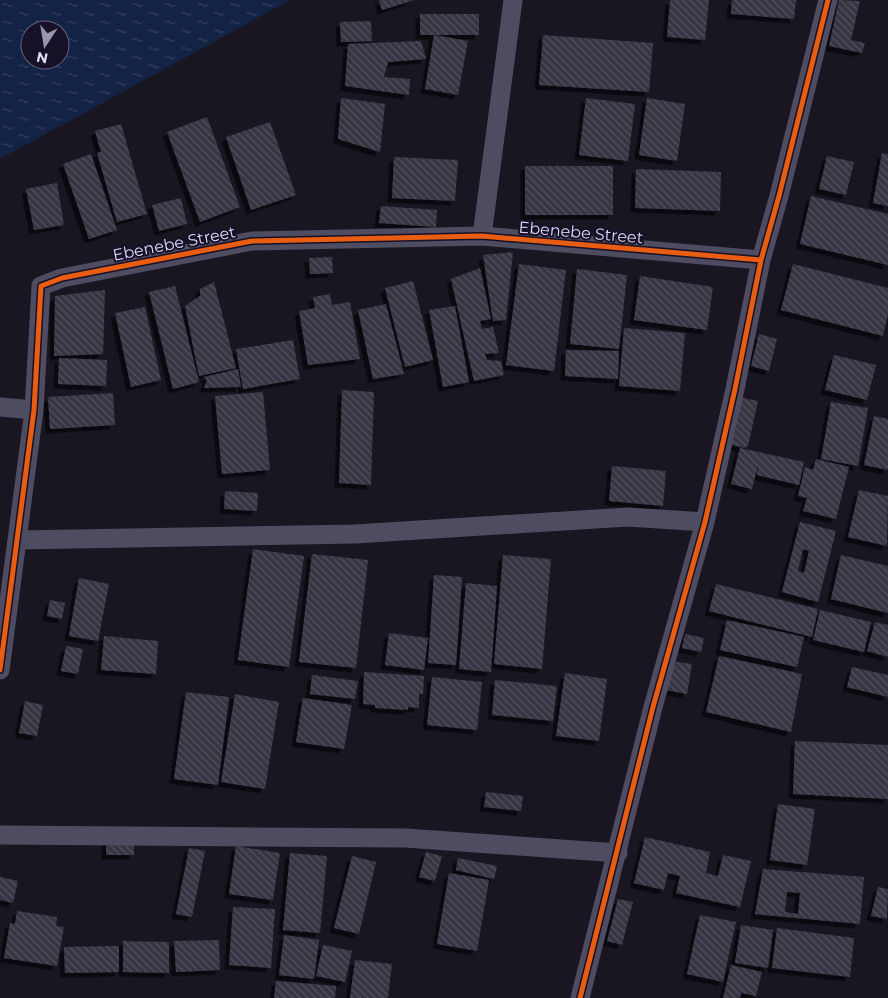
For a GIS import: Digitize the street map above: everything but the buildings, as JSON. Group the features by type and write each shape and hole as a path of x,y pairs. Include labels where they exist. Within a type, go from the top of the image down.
{"street":[{"path":"482,236 513,0"},
{"path":"580,998 618,853 653,707 705,522 735,389 760,260 780,196 828,0"},
{"name":"Ebenebe Street","path":"0,670 18,540 24,471 34,410 41,286 62,278 252,241 482,236 760,260"},
{"path":"0,407 34,410"},
{"path":"18,540 355,534 628,517 705,522"},
{"path":"0,835 406,838 618,853"}],"water":[{"path":"0,0 290,0 0,159"}],"cycle path":[{"path":"580,998 653,707 705,522 735,389 761,260 828,0"},
{"path":"0,670 34,410 41,286 62,278 252,241 482,236 761,260"}]}
